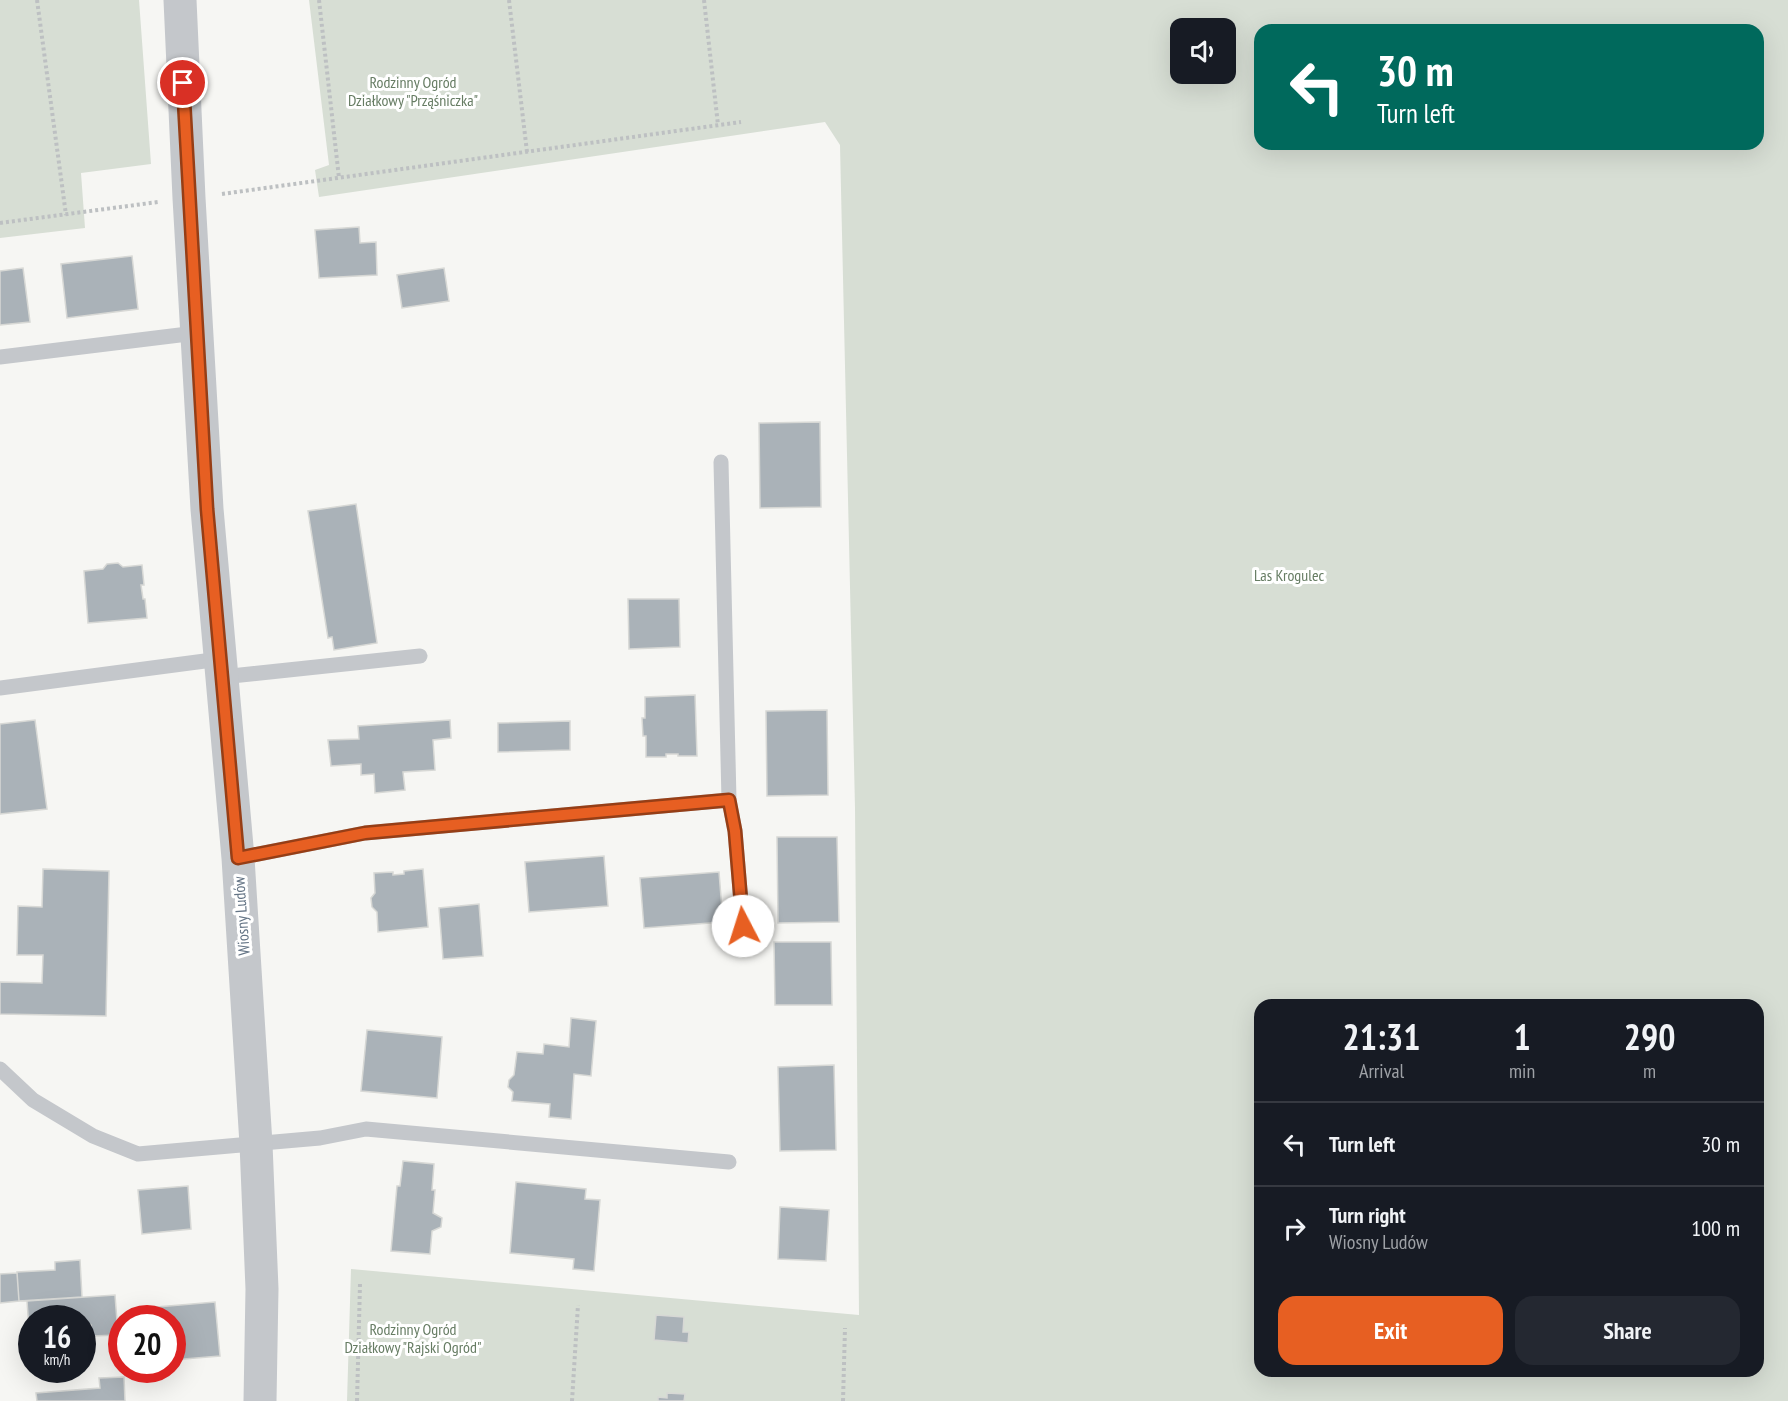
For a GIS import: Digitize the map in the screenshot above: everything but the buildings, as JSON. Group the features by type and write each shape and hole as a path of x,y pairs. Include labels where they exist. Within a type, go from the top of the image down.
{"street":[{"name":"Wiosny Ludów","path":"180,0 207,509 238,858 256,1144 262,1289 260,1401"}],"lane":[{"path":"0,357 196,333"},
{"path":"720,462 729,800 735,831 743,926"},
{"path":"0,687 221,668 420,656"},
{"path":"238,858 365,833 729,800"},
{"path":"0,1069 33,1100 93,1136 138,1154 320,1138 366,1129 729,1162"}],"path":[{"path":"37,0 66,215"},
{"path":"319,0 339,178"},
{"path":"509,0 527,152"},
{"path":"704,0 718,125"},
{"path":"316,181 741,122"},
{"path":"0,223 84,213"},
{"path":"357,1401 360,1284"},
{"path":"572,1401 578,1305"},
{"path":"843,1401 845,1328"}],"green space":[{"path":"0,0 139,0 151,164 81,173 85,228 0,238"},
{"name":"Las Krogulec","path":"309,0 1788,0 1788,1401 347,1401 351,1269 859,1315 855,808 840,145 825,122 319,197 315,170 329,165"}],"route":[{"path":"183,83 207,509 238,858 365,833 729,800 735,831 743,926"}],"park label":[{"name":"Rodzinny Ogród Działkowy \"Prząśniczka\"","path":"413,91"},
{"name":"Rodzinny Ogród Działkowy \"Rajski Ogród\"","path":"413,1338"}]}
